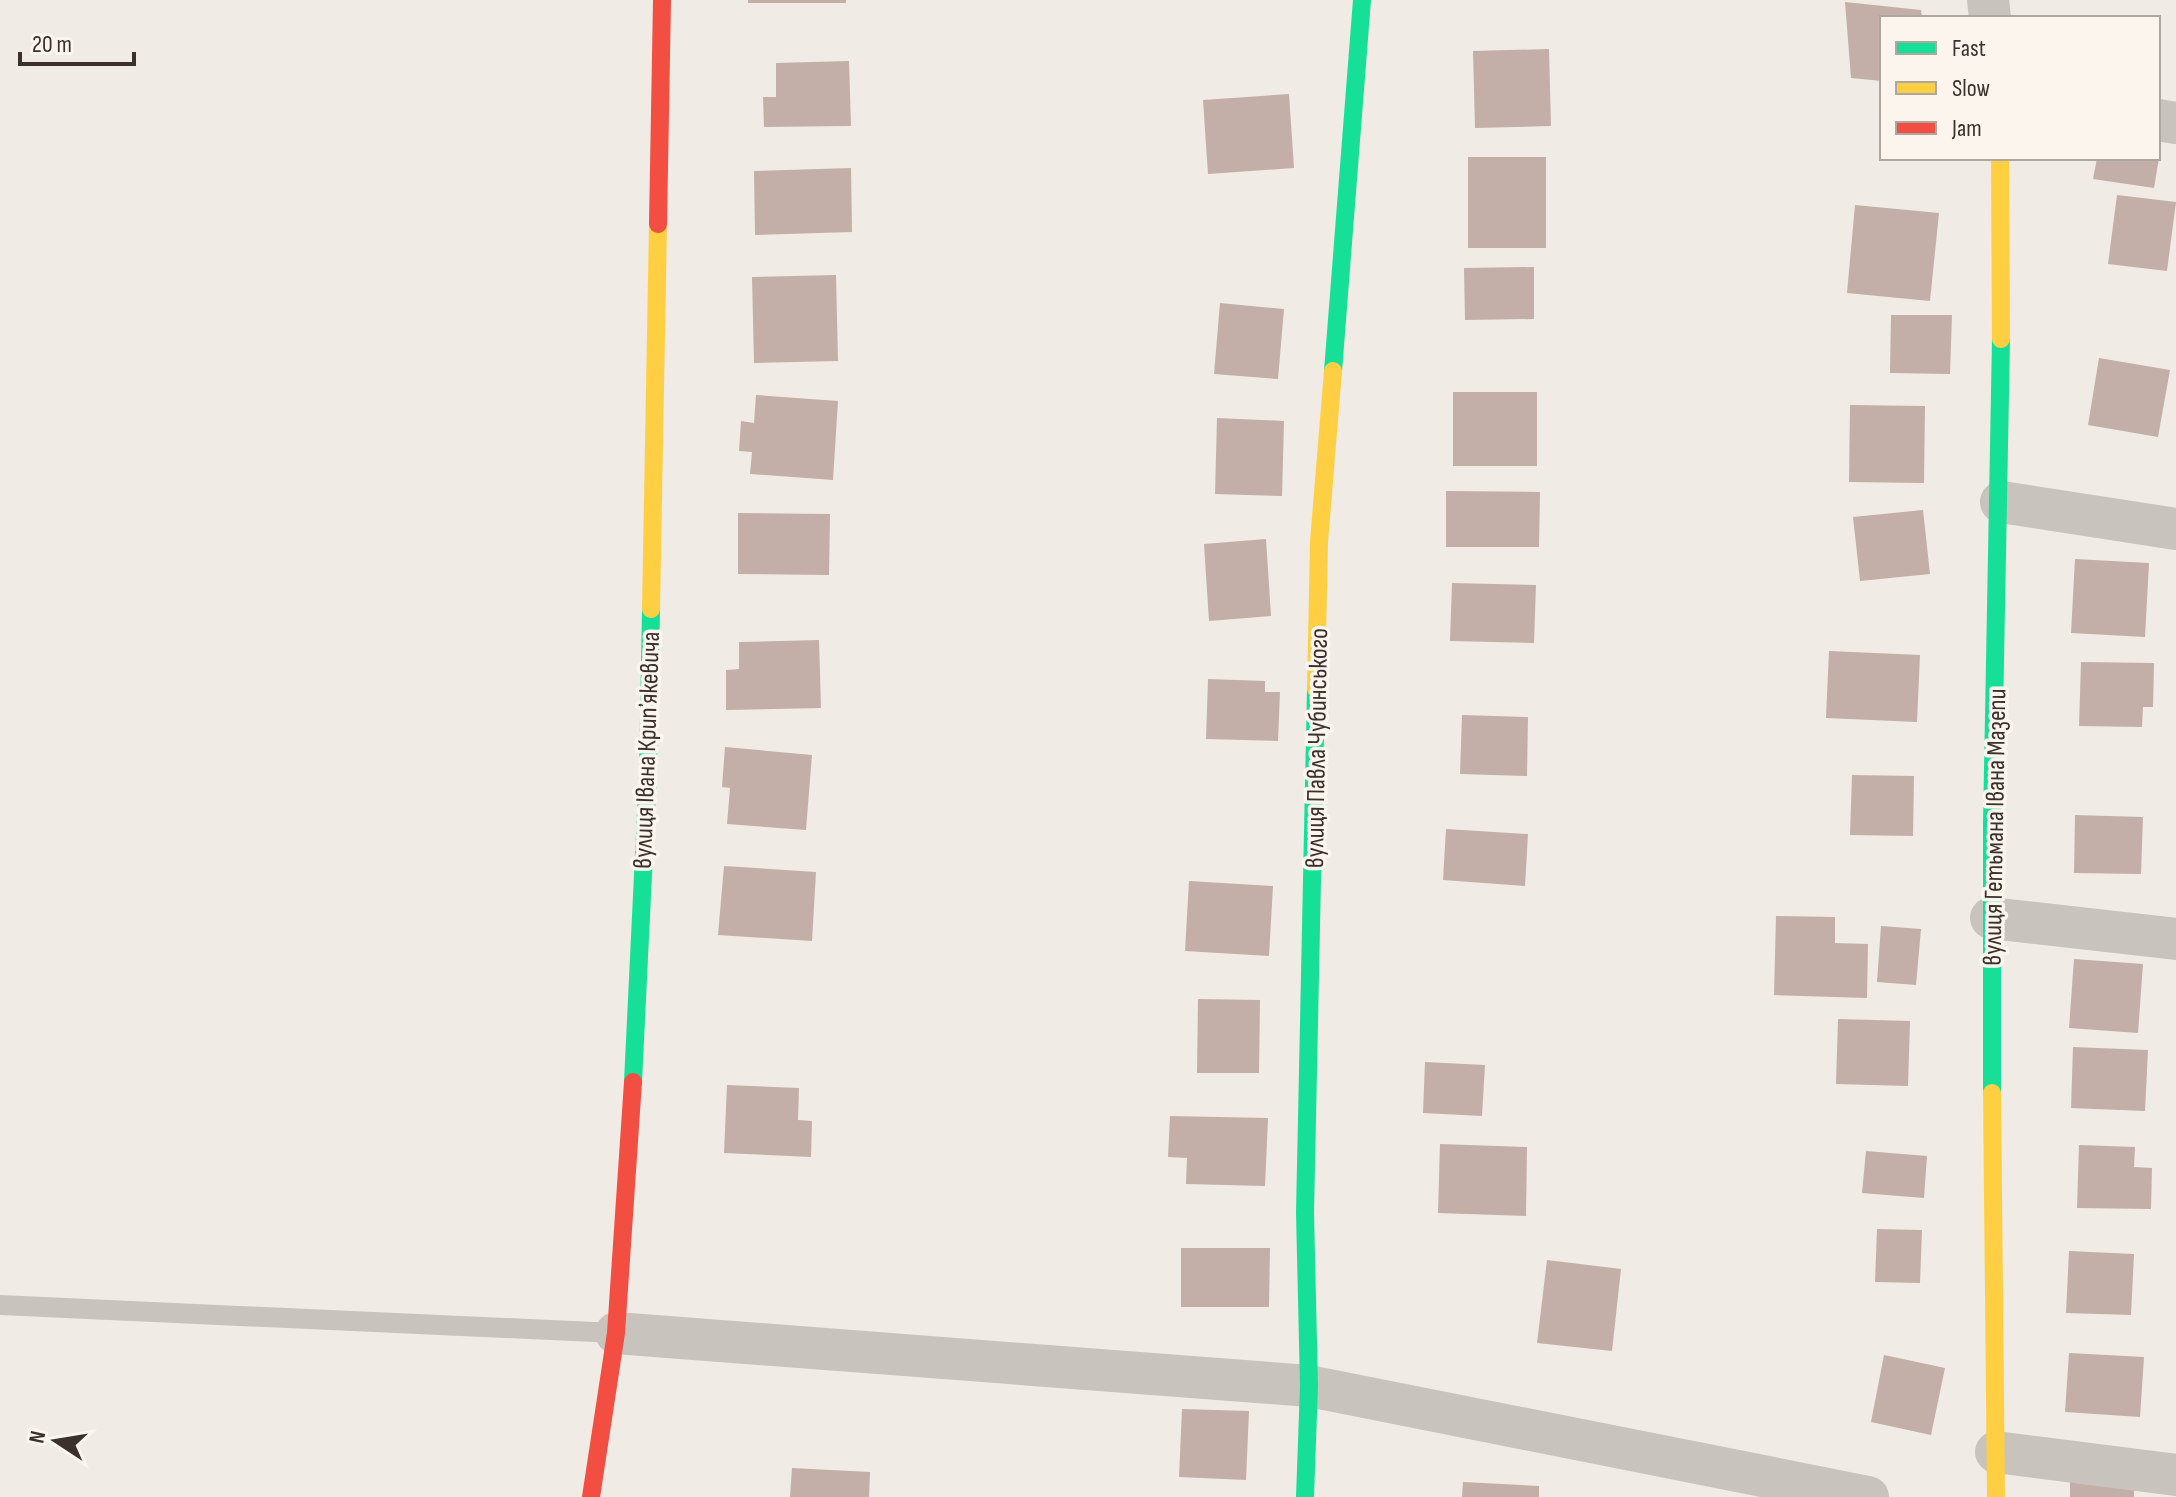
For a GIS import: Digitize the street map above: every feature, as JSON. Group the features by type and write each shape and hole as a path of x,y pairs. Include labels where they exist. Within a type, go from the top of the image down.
{"street":[{"name":"вулиця Івана Крипʼякевича","path":"591,1497 616,1333 631,1119 648,771 662,0"},
{"name":"вулиця Павла Чубинського","path":"1305,1497 1309,1386 1305,1213 1319,542 1362,0"},
{"name":"вулиця Гетьмана Івана Мазепи","path":"1996,1497 1991,918 2001,502 2000,160"},
{"path":"2001,502 2176,529"},
{"path":"1991,918 2176,939"},
{"path":"616,1333 1309,1386 1868,1497"},
{"path":"1996,1452 2176,1475"}],"lane":[{"path":"0,1305 616,1333"}],"building":[{"path":"748,0 846,0 846,3 748,3"},
{"path":"1845,2 1921,10 1922,16 1880,16 1880,81 1851,78"},
{"path":"1549,49 1551,126 1475,128 1473,51"},
{"path":"849,61 851,126 764,127 763,97 776,97 776,63"},
{"path":"1289,94 1294,168 1208,174 1203,100"},
{"path":"1468,157 1546,157 1546,248 1468,248"},
{"path":"2097,160 2159,160 2154,188 2093,179"},
{"path":"851,168 852,232 755,235 754,171"},
{"path":"2117,195 2176,202 2167,271 2108,264"},
{"path":"1855,205 1939,213 1930,301 1847,293"},
{"path":"1534,267 1534,319 1465,320 1464,268"},
{"path":"836,275 838,361 754,363 752,277"},
{"path":"1220,303 1284,309 1278,379 1214,374"},
{"path":"1891,315 1952,315 1950,374 1890,373"},
{"path":"2099,358 2170,370 2158,437 2088,425"},
{"path":"1453,392 1537,392 1537,466 1453,466"},
{"path":"756,395 838,401 833,480 750,474 752,452 739,451 741,421 754,423"},
{"path":"1850,405 1925,406 1924,483 1849,482"},
{"path":"1217,418 1284,421 1282,496 1215,494"},
{"path":"1446,491 1540,492 1539,547 1446,547"},
{"path":"1923,510 1930,574 1860,581 1853,517"},
{"path":"738,513 830,514 829,575 738,574"},
{"path":"1266,539 1271,616 1209,621 1204,544"},
{"path":"2075,559 2149,563 2145,637 2071,633"},
{"path":"1452,583 1536,585 1534,643 1450,641"},
{"path":"819,640 821,708 726,710 726,670 739,669 739,642"},
{"path":"1829,651 1920,655 1917,722 1826,718"},
{"path":"2081,662 2154,663 2153,707 2143,707 2142,727 2079,726"},
{"path":"1208,679 1265,681 1265,692 1280,692 1278,741 1206,739"},
{"path":"1462,715 1528,717 1527,776 1460,774"},
{"path":"725,747 812,755 806,830 727,824 730,788 722,787"},
{"path":"1852,775 1914,776 1913,836 1850,835"},
{"path":"2075,815 2143,817 2141,874 2074,873"},
{"path":"1446,829 1528,834 1525,886 1443,880"},
{"path":"724,866 816,872 812,941 718,935"},
{"path":"1189,881 1273,886 1269,956 1185,951"},
{"path":"1776,916 1835,917 1835,943 1868,944 1867,998 1774,995"},
{"path":"1881,926 1921,929 1916,985 1877,982"},
{"path":"2074,959 2143,964 2138,1033 2069,1028"},
{"path":"1198,999 1260,1000 1259,1073 1197,1073"},
{"path":"1838,1019 1910,1021 1908,1086 1836,1084"},
{"path":"2073,1047 2148,1050 2145,1111 2071,1108"},
{"path":"1425,1062 1485,1065 1482,1116 1423,1113"},
{"path":"727,1085 799,1088 798,1120 812,1121 811,1157 724,1153"},
{"path":"1170,1116 1268,1118 1265,1186 1186,1184 1187,1158 1168,1157"},
{"path":"1440,1144 1527,1147 1526,1216 1438,1213"},
{"path":"2079,1145 2135,1147 2134,1167 2152,1168 2151,1209 2077,1208"},
{"path":"1866,1151 1927,1156 1924,1198 1862,1193"},
{"path":"1877,1229 1922,1230 1920,1283 1875,1282"},
{"path":"1181,1248 1270,1248 1269,1307 1181,1307"},
{"path":"2069,1251 2134,1254 2131,1315 2066,1313"},
{"path":"1547,1260 1621,1269 1612,1351 1537,1343"},
{"path":"2069,1353 2144,1357 2140,1417 2065,1412"},
{"path":"1884,1355 1945,1368 1931,1435 1871,1422"},
{"path":"1182,1409 1249,1411 1246,1480 1179,1477"},
{"path":"792,1468 870,1472 869,1497 790,1497"},
{"path":"2134,1481 2134,1497 2070,1497 2070,1482"},
{"path":"1463,1482 1539,1486 1539,1497 1462,1497"}],"traffic: fast":[{"path":"1333,371 1362,0"},
{"path":"1992,1093 1992,823 2001,339"},
{"path":"633,1082 648,771 651,609"},
{"path":"1305,1497 1309,1386 1305,1213 1316,689"}],"traffic: slow":[{"path":"2000,160 2001,339"},
{"path":"651,609 658,224"},
{"path":"1316,689 1319,542 1333,371"},
{"path":"1992,1093 1996,1497"}],"traffic: jam":[{"path":"658,224 662,0"},
{"path":"591,1497 616,1333 633,1082"}]}
